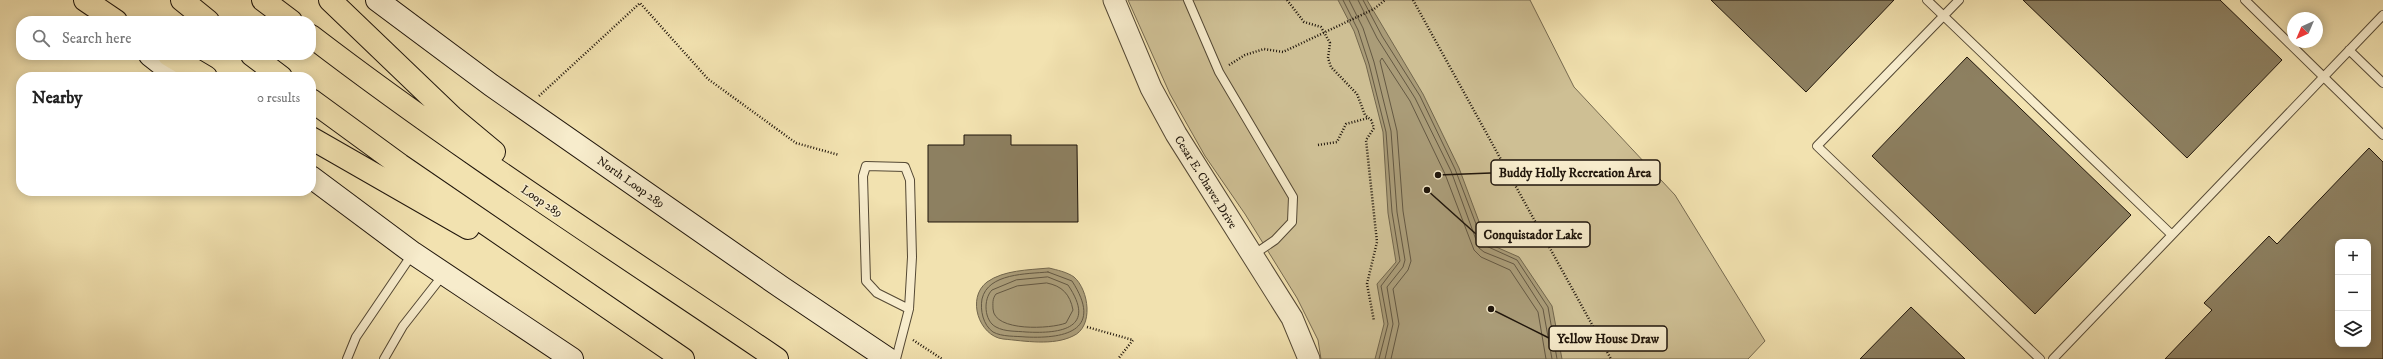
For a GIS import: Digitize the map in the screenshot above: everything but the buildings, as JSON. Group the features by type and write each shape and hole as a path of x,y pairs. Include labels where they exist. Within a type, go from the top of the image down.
{"highway":[{"path":"85,0 109,16"},
{"path":"182,0 202,16"},
{"path":"263,0 284,16"},
{"path":"330,0 480,142 534,180 579,226"},
{"name":"Loop 289","path":"316,40 455,141 777,359"},
{"path":"177,60 198,72"},
{"path":"259,60 274,72"},
{"path":"316,104 400,165 683,359"},
{"path":"316,141 456,221 663,346"}],"main road":[{"path":"79,0 100,16"},
{"name":"North Loop 289","path":"377,0 491,85 781,287 888,359"},
{"path":"156,60 172,72"},
{"path":"316,182 413,253 572,359"}],"street":[{"name":"Cesar E. Chavez Drive","path":"1114,0 1151,88 1172,127 1292,318 1309,359"}],"lane":[{"path":"1188,0 1219,72 1293,197 1292,222 1275,240 1252,256"},
{"path":"1927,0 2172,235"},
{"path":"1959,0 1817,146 2040,359"},
{"path":"2245,0 2383,135"},
{"path":"2053,359 2383,15"},
{"path":"2349,50 2383,83"},
{"path":"896,359 909,309 912,257 910,180 905,167 866,166 863,176 866,281 877,293 909,309"},
{"path":"347,359 356,337 413,253"},
{"path":"384,359 404,326 444,273"}],"path":[{"path":"1287,0 1304,22 1321,27 1330,43 1328,58 1331,67 1357,94 1365,115 1368,117 1374,128 1366,140 1377,242 1367,284 1374,321"},
{"path":"1219,72 1244,55 1264,49 1283,52 1374,9 1385,0"},
{"path":"1413,0 1611,359"},
{"path":"536,98 640,3 708,79 796,143 839,155"},
{"path":"1318,145 1337,142 1346,124 1368,117"},
{"path":"1087,327 1133,340 1118,359"},
{"path":"902,334 942,359"}],"shaded area":[{"path":"1128,0 1530,0 1574,87 1675,195 1765,341 1748,359 1321,359 1318,340 1297,298 1245,214 1205,156 1170,94"}],"water":[{"path":"1338,0 1367,0 1423,94 1459,168 1487,243 1519,257 1552,306 1562,359 1375,359 1384,324 1377,284 1396,262 1388,213 1383,132 1366,65 1354,31"},
{"path":"1049,268 1071,275 1079,283 1083,290 1087,308 1084,325 1080,331 1073,336 1057,341 1030,342 1003,339 987,331 978,315 977,297 987,282 1009,273"}],"place":[{"name":"Buddy Holly Recreation Area","path":"1438,175"},
{"name":"Conquistador Lake","path":"1427,190"},
{"name":"Yellow House Draw","path":"1491,309"}]}
